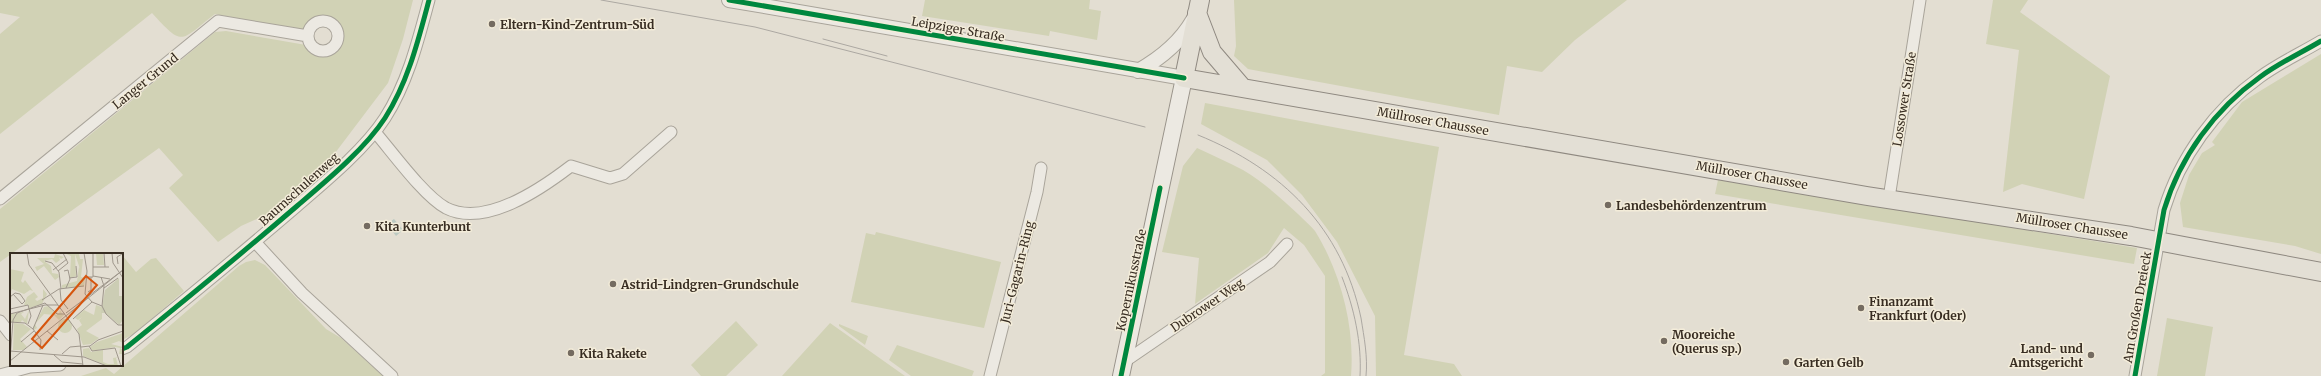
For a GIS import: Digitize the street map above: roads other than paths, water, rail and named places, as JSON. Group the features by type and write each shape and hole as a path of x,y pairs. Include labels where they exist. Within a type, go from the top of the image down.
{"main road":[{"path":"1184,78 1198,6"},
{"path":"1198,6 1212,52 1242,87"},
{"name":"Müllroser Chaussee","path":"1184,78 1889,198 2159,241 2321,272"},
{"name":"Kopernikusstraße","path":"1123,369 1184,78"}],"street":[{"name":"Baumschulenweg","path":"123,349 127,347 255,242 319,187 375,132 385,117 411,68 429,0"},
{"name":"Leipziger Straße","path":"729,0 1184,78"},
{"name":"Lossower Straße","path":"1889,198 1920,0"},
{"path":"1138,71 1156,60 1185,33 1198,6"},
{"name":"Langer Grund","path":"0,198 218,21 308,36"},
{"name":"Am Großen Dreieck","path":"2135,376 2159,241 2172,185 2184,162 2209,125 2224,107 2262,76 2321,41"},
{"path":"375,132 428,192 445,207 458,213 474,213 491,210 524,198 545,186 570,166 610,178 623,174 671,132"},
{"name":"Juri-Gagarin-Ring","path":"990,376 1041,168"},
{"path":"255,242 302,293 392,376"},
{"name":"Dubrower Weg","path":"1123,369 1270,262 1286,244"},
{"path":"0,322 10,334"},
{"path":"0,375 29,366"}],"tram line":[{"path":"601,0 755,27 1145,127"},
{"path":"823,39 887,56"},
{"path":"1198,135 1228,149 1256,165 1281,184 1304,206 1323,230 1339,256 1352,286 1361,318 1366,354 1366,376"},
{"path":"1342,277 1356,326 1360,351 1360,376"}],"place":[{"name":"Eltern-Kind-Zentrum-Süd","path":"492,24"},
{"name":"Landesbehördenzentrum","path":"1608,205"},
{"name":"Kita Kunterbunt","path":"367,226"},
{"name":"Astrid-Lindgren-Grundschule","path":"613,284"},
{"name":"Finanzamt Frankfurt (Oder)","path":"1861,308"},
{"name":"Mooreiche (Querus sp.)","path":"1664,341"},
{"name":"Kita Rakete","path":"571,353"},
{"name":"Land- und Amtsgericht","path":"2091,355"},
{"name":"Garten Gelb","path":"1786,362"}]}
